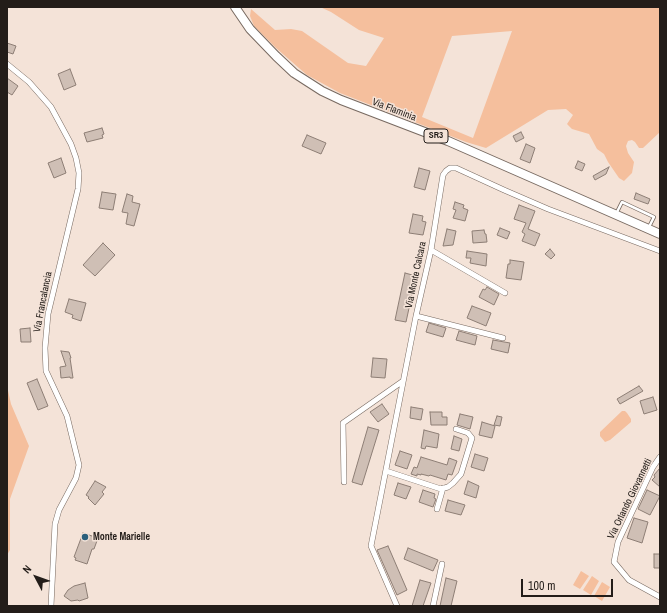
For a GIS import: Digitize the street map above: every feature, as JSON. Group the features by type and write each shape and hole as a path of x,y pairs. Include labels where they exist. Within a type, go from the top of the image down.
{"main road":[{"name":"Via Flaminia","path":"235,7 250,29 276,56 294,73 322,91 341,100 448,141 660,234"}],"street":[{"name":"Via Francalancia","path":"7,64 29,82 51,107 71,144 79,173 78,189 49,310 45,348 46,371 67,416 79,465 76,478 59,510 55,524 51,606"},
{"name":"Via Monte Calcara","path":"397,606 371,546 416,316 431,250 443,175 447,170 454,168 548,209 660,251"},
{"path":"431,250 505,293"},
{"path":"416,316 503,338"},
{"path":"344,482 343,423 403,381"},
{"path":"386,471 441,489 448,487 461,474 472,438 468,433 456,429"},
{"name":"Via Orlando Giovannetti","path":"660,457 653,467 618,542 614,562 629,580 660,597"},
{"path":"437,509 444,488"},
{"path":"433,606 442,564"}],"lane":[{"path":"616,215 622,202 654,217 648,229"}],"shaded area":[{"path":"320,7 660,7 660,132 643,148 639,148 632,140 628,141 626,146 628,153 634,162 632,173 624,181 619,178 604,154 597,149 589,134 572,129 567,124 573,115 566,109 548,110 486,148 466,142 340,93 307,75 276,48 254,26 250,16 251,9 275,30 291,29 302,31 348,63 366,66 384,38 359,30 331,12","holes":["512,31 473,138 422,117 452,36"]},
{"path":"7,386 11,404 29,446 10,499 10,550 7,555"},
{"path":"622,411 627,413 631,419 631,422 610,440 605,442 600,436 600,432"},
{"path":"581,571 589,576 580,589 573,585"},
{"path":"592,576 599,581 591,595 583,590"},
{"path":"602,582 610,587 602,601 594,596"}],"building":[{"path":"7,43 16,46 13,54 7,52"},
{"path":"70,69 76,85 64,90 58,74"},
{"path":"7,78 18,86 12,95 7,92"},
{"path":"102,128 104,134 102,135 103,138 87,142 84,133"},
{"path":"521,132 524,138 516,142 513,136"},
{"path":"307,135 326,143 321,154 302,146"},
{"path":"526,144 535,148 530,163 520,159"},
{"path":"61,158 66,173 54,178 48,163"},
{"path":"578,161 585,164 582,171 575,168"},
{"path":"609,167 606,174 595,180 593,176"},
{"path":"419,168 430,171 425,190 414,187"},
{"path":"102,192 116,194 113,210 99,208"},
{"path":"636,193 650,199 648,204 634,199"},
{"path":"127,194 133,196 132,202 140,204 134,226 126,224 128,213 122,212"},
{"path":"455,202 464,205 463,208 468,210 465,221 453,218 456,210 453,209"},
{"path":"519,205 535,211 528,229 540,234 535,246 522,241 525,234 522,232 526,223 514,219"},
{"path":"413,214 423,216 422,221 426,222 423,235 409,233"},
{"path":"500,228 510,232 507,239 497,235"},
{"path":"447,229 456,231 453,245 443,246"},
{"path":"484,230 487,242 473,243 472,231"},
{"path":"103,243 115,255 95,276 83,265"},
{"path":"550,249 555,255 551,259 545,254"},
{"path":"467,251 487,254 486,266 470,263 471,258 466,258"},
{"path":"510,260 524,262 521,280 506,278"},
{"path":"405,273 416,276 406,322 395,320"},
{"path":"487,287 499,294 494,305 479,297 483,289 485,290"},
{"path":"69,299 86,303 81,321 72,318 73,315 65,312"},
{"path":"472,306 491,313 486,326 467,318"},
{"path":"429,323 446,328 443,337 426,332"},
{"path":"30,328 31,342 21,342 20,329"},
{"path":"459,331 477,336 475,345 456,340"},
{"path":"493,340 510,343 508,353 491,349"},
{"path":"61,351 69,352 73,378 61,378 60,367 66,366"},
{"path":"373,358 387,359 385,378 371,377"},
{"path":"37,379 48,406 38,410 27,383"},
{"path":"639,386 643,391 620,404 617,399"},
{"path":"653,397 657,410 644,414 640,401"},
{"path":"382,404 389,414 378,422 370,412"},
{"path":"411,407 423,409 421,420 410,418"},
{"path":"430,412 442,412 442,417 447,417 447,425 431,425"},
{"path":"460,414 473,417 470,429 457,425"},
{"path":"497,416 502,417 500,426 494,425"},
{"path":"482,422 495,426 492,438 479,435"},
{"path":"368,427 379,430 362,485 352,482"},
{"path":"424,430 439,434 437,448 426,446 425,449 421,448"},
{"path":"454,436 462,439 459,451 451,449"},
{"path":"400,451 412,455 407,469 395,465"},
{"path":"475,454 488,458 484,471 471,467"},
{"path":"421,457 447,465 449,458 457,461 452,475 448,474 446,480 430,475 417,474 417,476 411,474 414,467 417,468"},
{"path":"660,468 660,487 652,480"},
{"path":"95,481 106,487 102,492 104,494 95,505 86,495"},
{"path":"468,481 479,486 476,498 464,494"},
{"path":"398,483 411,487 406,499 394,495"},
{"path":"423,490 435,494 434,498 436,499 433,507 419,502"},
{"path":"647,490 660,496 650,515 638,509"},
{"path":"448,500 465,505 461,515 445,511"},
{"path":"634,518 648,522 642,543 627,538"},
{"path":"83,533 98,538 94,549 92,549 87,564 75,560 76,558 74,557"},
{"path":"388,546 407,590 397,595 377,550"},
{"path":"408,548 438,560 433,571 404,559"},
{"path":"654,554 660,554 660,568 654,568"},
{"path":"446,578 457,581 451,606 440,606"},
{"path":"420,580 431,583 423,606 412,606"},
{"path":"85,583 88,598 79,601 71,601 64,596 68,590 74,586"}],"place":[{"name":"Monte Marielle","path":"85,537"}]}
